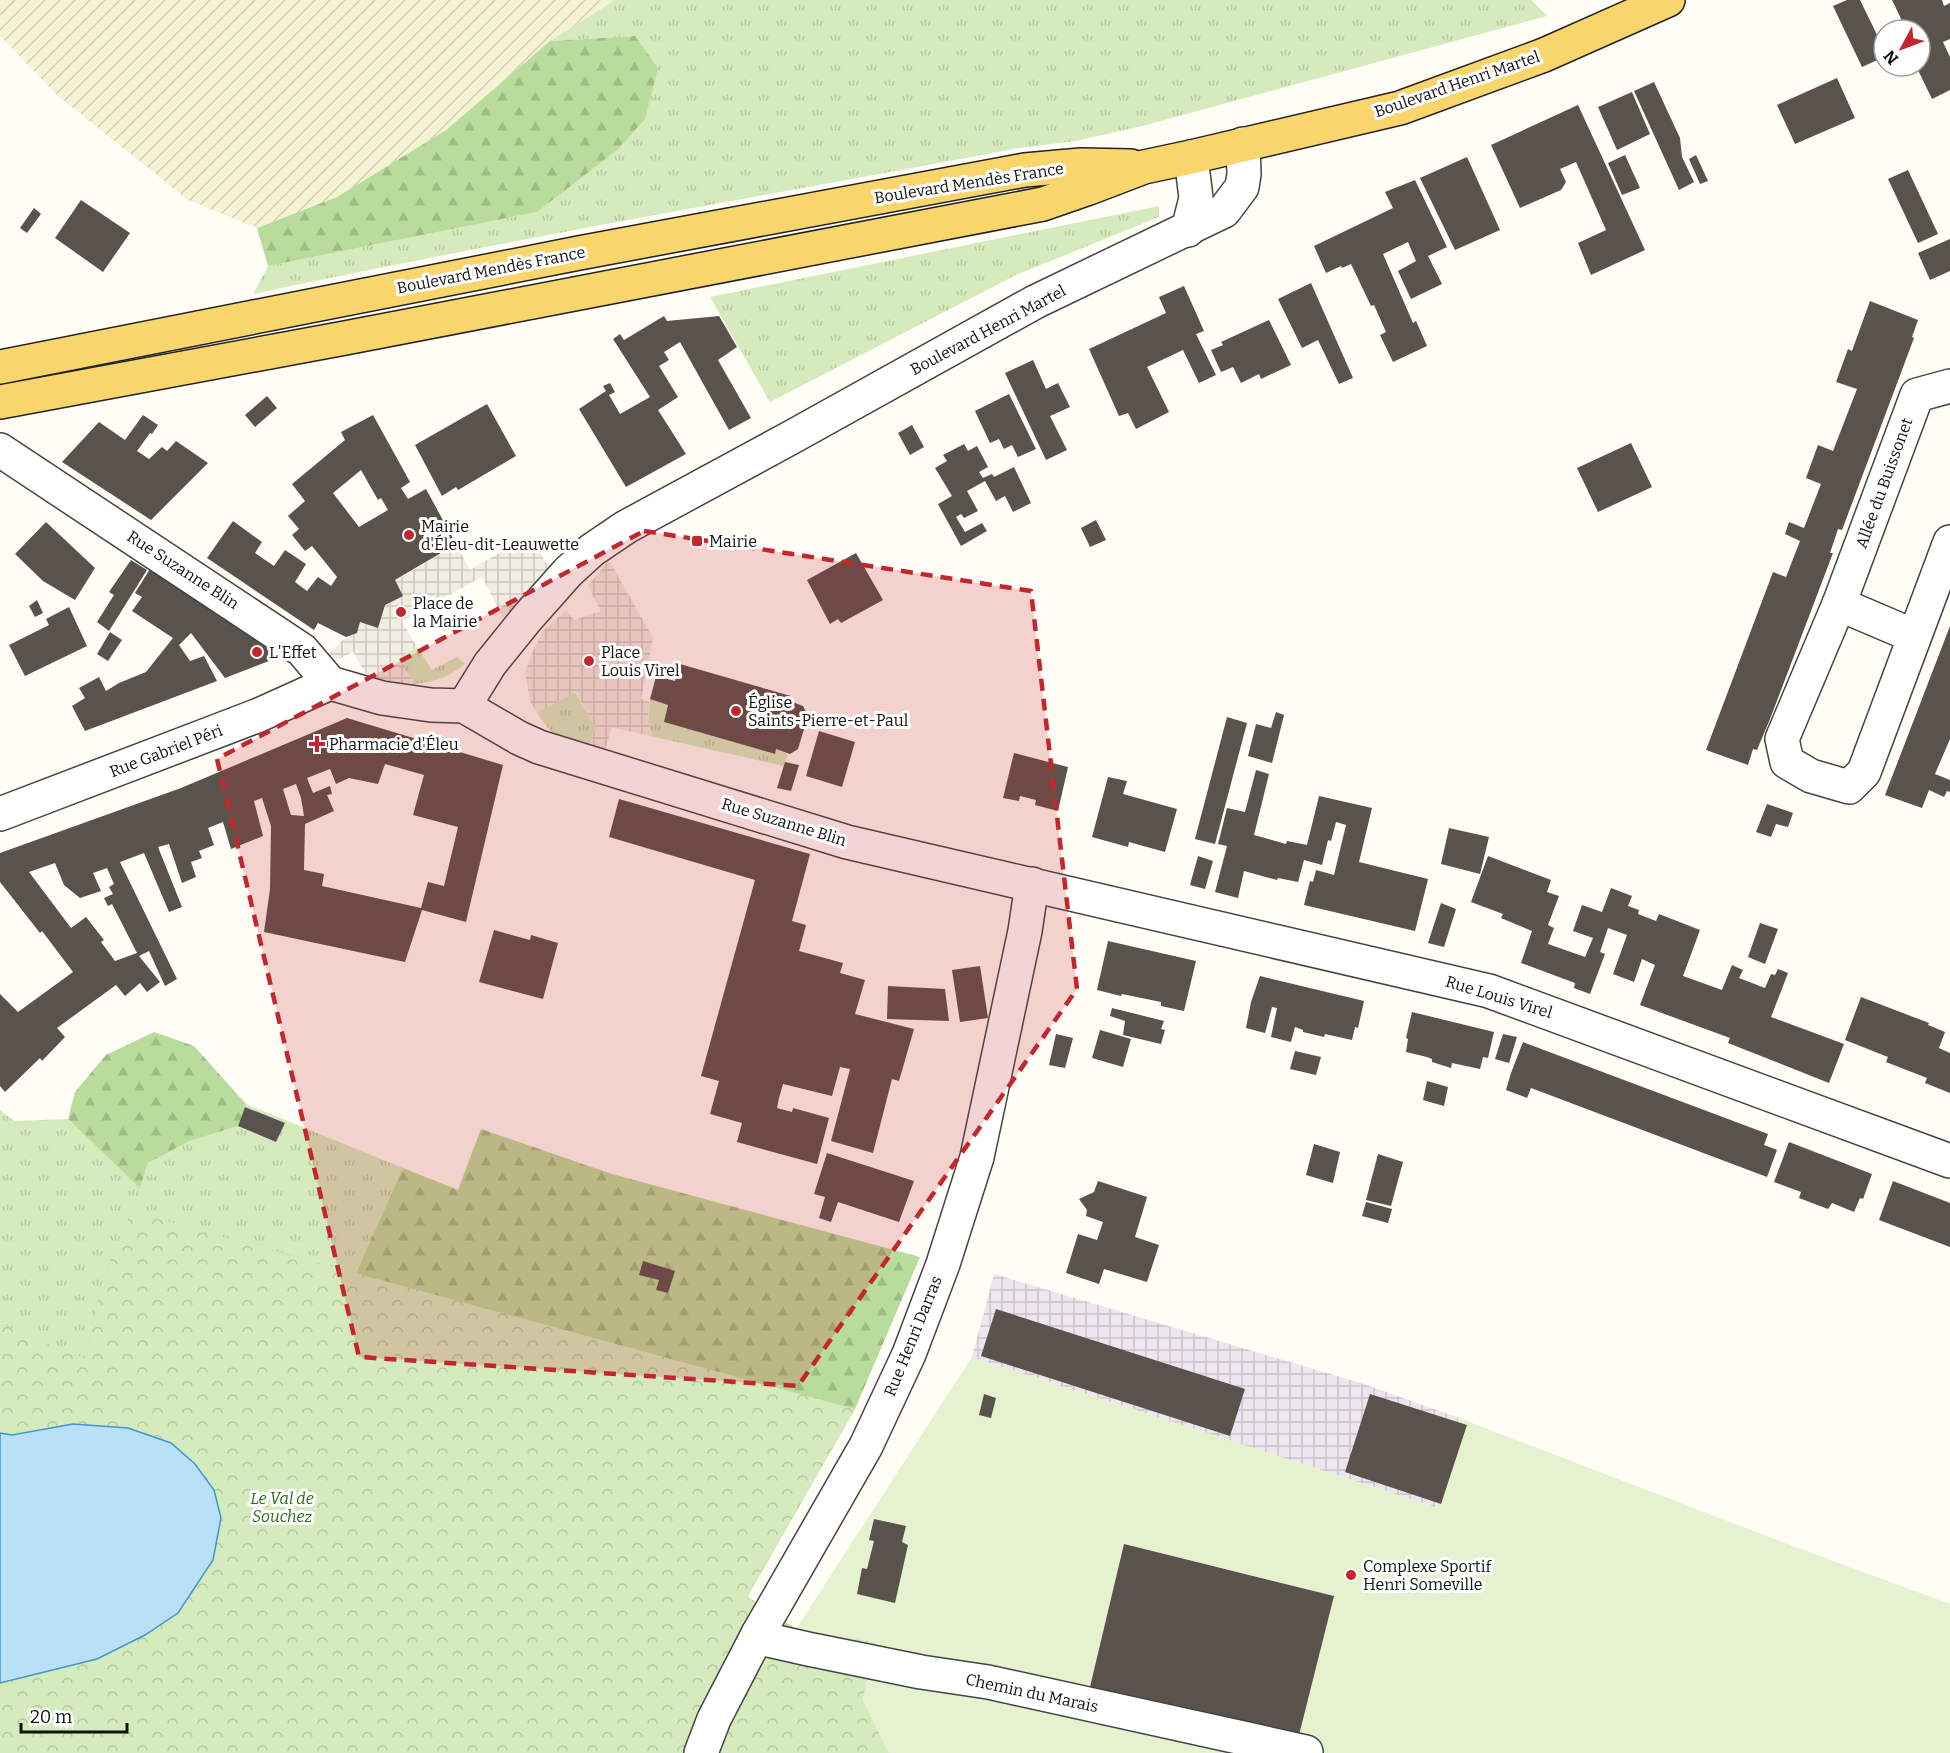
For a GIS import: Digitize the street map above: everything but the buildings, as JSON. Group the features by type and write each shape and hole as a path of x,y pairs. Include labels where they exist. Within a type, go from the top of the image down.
{"main road":[{"name":"Boulevard Henri Martel","path":"1243,144 1400,108 1544,55 1668,0"},
{"path":"1144,166 1243,144"},
{"name":"Boulevard Mendès France","path":"0,367 579,253 1025,170 1081,165 1144,166"},
{"name":"Boulevard Mendès France","path":"0,402 1043,204 1144,166"}],"street":[{"name":"Boulevard Henri Martel","path":"464,706 490,664 528,616 568,572 592,550 626,527 1035,302 1224,211 1242,188 1243,144"},
{"path":"1188,230 1196,198 1191,157"},
{"name":"Allée du Buissonet","path":"1950,386 1917,395 1839,604 1782,739 1787,762 1810,776 1849,787 1864,772 1950,542"},
{"name":"Rue Suzanne Blin","path":"0,450 302,650 330,682"},
{"path":"1839,604 1914,636"},
{"path":"330,682 382,698 421,704 464,706"},
{"name":"Rue Gabriel Péri","path":"0,814 260,715 330,682"},
{"name":"Rue Suzanne Blin","path":"464,706 539,747 848,842 1032,884"},
{"name":"Rue Louis Virel","path":"1032,884 1489,991 1950,1161"},
{"name":"Rue Henri Darras","path":"701,1753 714,1719 758,1634 866,1446 909,1354 943,1264 977,1157 1025,931 1032,884"},
{"name":"Chemin du Marais","path":"758,1634 768,1640 808,1649 921,1672 988,1682 1306,1752"}],"highlighted area":[{"path":"644,531 1031,591 1077,989 798,1386 359,1357 217,759"}],"shaded area":[{"path":"0,0 615,0 550,41 446,130 337,197 257,228 188,200 57,95 0,36"},
{"name":"Place de la Mairie","path":"530,535 549,568 503,618 482,577 402,621 417,647 397,659 415,684 382,681 365,673 353,652 337,660 328,654 346,637 357,633 360,622 385,605 395,581 456,544 470,570"},
{"name":"Place Louis Virel","path":"609,560 653,638 641,699 649,702 648,723 654,737 612,727 603,756 587,752 595,727 576,692 537,713 530,701 525,672 544,630 566,610 574,620 601,611 588,586"},
{"path":"994,1274 1364,1384 1459,1418 1435,1507 972,1357"}],"green space":[{"path":"615,0 1531,0 1547,16 1146,125 1076,141 1019,148 635,219 253,294 268,266 537,212 635,36 550,41"},
{"path":"635,36 658,68 645,119 617,150 537,212 268,266 257,228 337,197 446,130 550,41"},
{"path":"1159,206 1159,217 1016,275 770,402 710,297"},
{"path":"417,647 432,670 457,657 465,664 442,678 415,684 397,659"},
{"path":"575,692 595,727 587,752 558,737 537,713"},
{"path":"650,699 668,705 664,722 774,754 776,749 788,754 784,766 654,737 648,723"},
{"path":"154,1032 194,1046 246,1104 238,1126 190,1141 148,1163 140,1188 68,1119 75,1092 106,1055"},
{"path":"246,1104 403,1168 356,1273 131,1212 103,1278 86,1359 0,1323 0,1110 14,1121 68,1119 140,1187 148,1163 190,1141 238,1126 276,1142 284,1123 245,1107"},
{"path":"481,1129 612,1174 920,1257 855,1409 731,1625 347,1506 0,1323 85,1359 103,1278 131,1212 356,1273 403,1168 458,1190"},
{"name":"Le Val de Souchez","path":"131,1212 855,1409 747,1596 796,1629 875,1642 863,1700 889,1753 0,1753 0,1323 85,1359 103,1278"},
{"name":"Complexe Sportif Henri Someville","path":"972,1357 1435,1507 1459,1418 1950,1604 1950,1753 889,1753 863,1700 875,1642 796,1629"}],"water":[{"path":"73,1424 128,1428 171,1443 195,1464 214,1490 221,1518 213,1560 178,1613 145,1635 97,1659 0,1683 0,1433 12,1435"}],"place":[{"name":"Mairie d'Éleu-dit-Leauwette","path":"409,535"},
{"name":"Mairie","path":"697,541"},
{"name":"Place de la Mairie","path":"401,612"},
{"name":"L'Effet","path":"257,652"},
{"name":"Place Louis Virel","path":"589,661"},
{"name":"Église Saints-Pierre-et-Paul","path":"736,711"},
{"name":"Pharmacie d'Éleu","path":"317,744"},
{"name":"Complexe Sportif Henri Someville","path":"1351,1575"}]}
